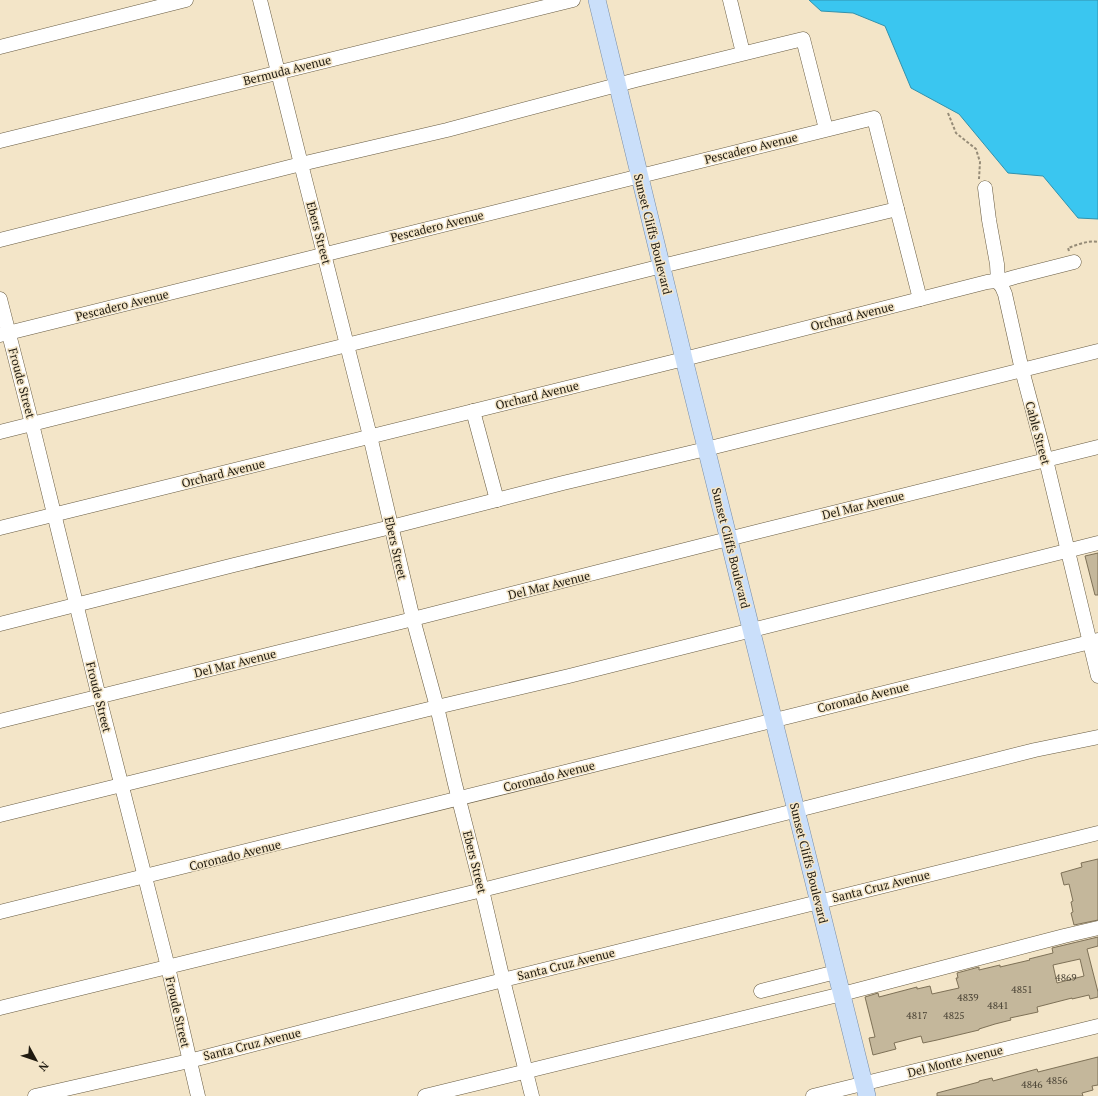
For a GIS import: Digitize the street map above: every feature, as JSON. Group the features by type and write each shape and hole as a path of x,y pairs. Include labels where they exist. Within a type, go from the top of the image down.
{"main road":[{"name":"Sunset Cliffs Boulevard","path":"597,0 728,539 865,1090"}],"street":[{"path":"0,47 186,0"},
{"name":"Ebers Street","path":"260,0 300,164 370,436 413,619 437,707 532,1096"},
{"name":"Bermuda Avenue","path":"0,141 574,0"},
{"path":"730,0 743,54"},
{"path":"0,240 300,164 446,130 803,39 826,129"},
{"name":"Pescadero Avenue","path":"4,334 874,118 898,209"},
{"name":"Cable Street","path":"985,188 997,264 998,282 1002,286 1005,294 1022,370 1046,460 1067,551 1094,641 1098,676"},
{"path":"0,432 662,266 898,209 920,299"},
{"name":"Orchard Avenue","path":"0,528 684,359 987,282 998,282 1074,262"},
{"name":"Froude Street","path":"0,299 4,334 32,424 76,606 168,967 198,1096"},
{"path":"0,624 1098,351"},
{"path":"473,411 497,500"},
{"name":"Del Mar Avenue","path":"0,721 1098,447"},
{"path":"0,815 437,707 569,676 1098,543"},
{"name":"Coronado Avenue","path":"0,912 1094,641"},
{"path":"0,1008 796,812 1035,750 1098,737"},
{"name":"Santa Cruz Avenue","path":"35,1096 189,1060 503,980 1098,833"},
{"path":"425,1096 842,994 1098,928"},
{"path":"761,991 836,972"},
{"name":"Del Monte Avenue","path":"813,1096 865,1090 1098,1026"}],"path":[{"path":"948,113 956,133 976,149 980,162 979,184 985,188"},
{"path":"1072,247 1092,241 1098,242"}],"water":[{"path":"809,0 1098,0 1098,219 1078,218 1043,176 1008,173 959,114 911,88 885,26 853,13 821,11"}],"building":[{"path":"1098,553 1098,595 1095,595 1085,556"},
{"path":"1098,859 1098,920 1074,925 1071,913 1073,912 1071,902 1073,901 1069,884 1064,885 1061,873 1082,867 1081,863"},
{"path":"1098,937 1098,946 1087,949 1098,997 1090,999 1089,995 1037,1007 1038,1012 1010,1018 1011,1020 979,1030 937,1040 923,1043 921,1036 894,1043 896,1049 873,1055 869,1038 875,1037 865,997 878,993 879,997 917,987 917,989 930,986 932,994 959,988 956,978 958,978 957,973 979,967 979,970 1030,960 1029,959 1053,953 1052,948","holes":["1080,959 1084,976 1057,983 1053,965"]},
{"path":"1098,1057 1098,1085 1092,1086 1093,1090 1082,1093 1083,1096 937,1096 937,1093 979,1081 992,1078 993,1081 1037,1069 1038,1072"}]}
